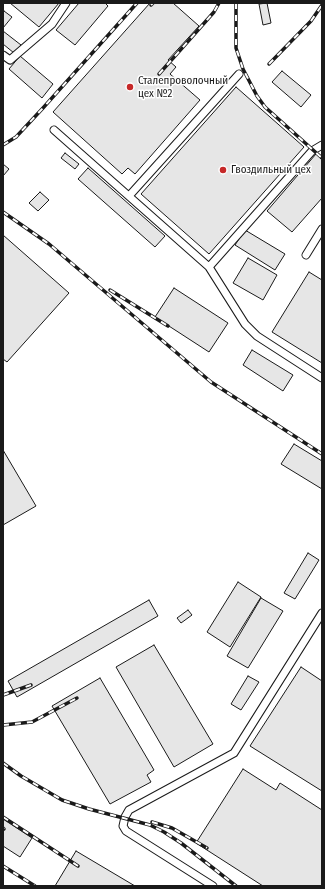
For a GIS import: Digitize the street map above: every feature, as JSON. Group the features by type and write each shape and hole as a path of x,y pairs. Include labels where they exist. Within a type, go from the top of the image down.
{"lane":[{"path":"3,55 10,60 52,24 66,3"},
{"path":"129,196 239,74"},
{"path":"54,130 209,267 246,324 257,336 322,378"},
{"path":"209,267 312,150 322,145"},
{"path":"306,255 322,229"},
{"path":"213,886 126,831 124,826 125,817 129,810 234,753 322,613"}],"building":[{"path":"10,3 59,3 39,27"},
{"path":"79,3 105,3 108,6 75,45 56,30"},
{"name":"Сталепроволочный цех №2","path":"150,3 173,3 199,26 168,60 176,67 170,74 200,100 135,174 128,168 122,174 53,112"},
{"path":"267,3 271,23 263,25 259,4"},
{"path":"4,11 12,17 3,28 3,13"},
{"path":"3,31 21,45 14,53 3,44"},
{"path":"20,56 53,84 42,98 9,69"},
{"path":"282,71 311,95 301,107 272,82"},
{"name":"Гвоздильный цех","path":"236,87 304,147 209,254 141,194"},
{"path":"65,153 79,164 75,169 61,158"},
{"path":"316,154 322,160 322,198 292,232 267,211"},
{"path":"3,164 9,169 3,176"},
{"path":"88,168 165,236 155,247 78,179"},
{"path":"40,192 49,200 38,211 29,203"},
{"path":"245,230 285,254 275,270 235,245"},
{"path":"3,235 69,293 7,362 3,359"},
{"path":"248,258 277,275 263,300 233,283"},
{"path":"309,272 322,280 322,363 272,332"},
{"path":"174,288 228,323 209,352 155,317"},
{"path":"252,350 293,375 283,391 243,365"},
{"path":"294,444 322,461 322,489 281,464"},
{"path":"3,450 36,506 3,525"},
{"path":"308,553 319,560 295,599 284,593"},
{"path":"238,582 261,597 230,647 207,632"},
{"path":"261,598 283,611 248,668 227,656"},
{"path":"149,600 158,616 17,697 8,681"},
{"path":"188,610 192,615 181,623 177,618"},
{"path":"154,645 213,744 174,767 116,667"},
{"path":"301,667 322,681 322,791 250,746"},
{"path":"248,676 259,682 241,710 231,704"},
{"path":"100,678 154,770 147,775 151,782 110,804 52,706"},
{"path":"243,769 276,790 280,783 322,810 322,886 263,886 196,843"},
{"path":"3,819 32,838 20,857 3,846"},
{"path":"76,851 135,886 55,886"}],"railway":[{"path":"3,145 16,137 137,3"},
{"path":"159,74 214,12 219,3"},
{"path":"236,3 236,48 243,69 257,96 265,107 322,158"},
{"path":"269,64 311,21 322,5"},
{"path":"3,212 49,244 211,382 322,454"},
{"path":"110,290 168,326"},
{"path":"3,695 31,685"},
{"path":"3,725 32,722 77,698"},
{"path":"3,763 21,776 62,800 89,809 150,825 164,832 181,843 236,886"},
{"path":"3,817 78,866"},
{"path":"152,822 172,828 207,848"},
{"path":"3,866 35,886"}],"place":[{"name":"Сталепроволочный цех №2","path":"130,87"},
{"name":"Гвоздильный цех","path":"223,170"}]}
